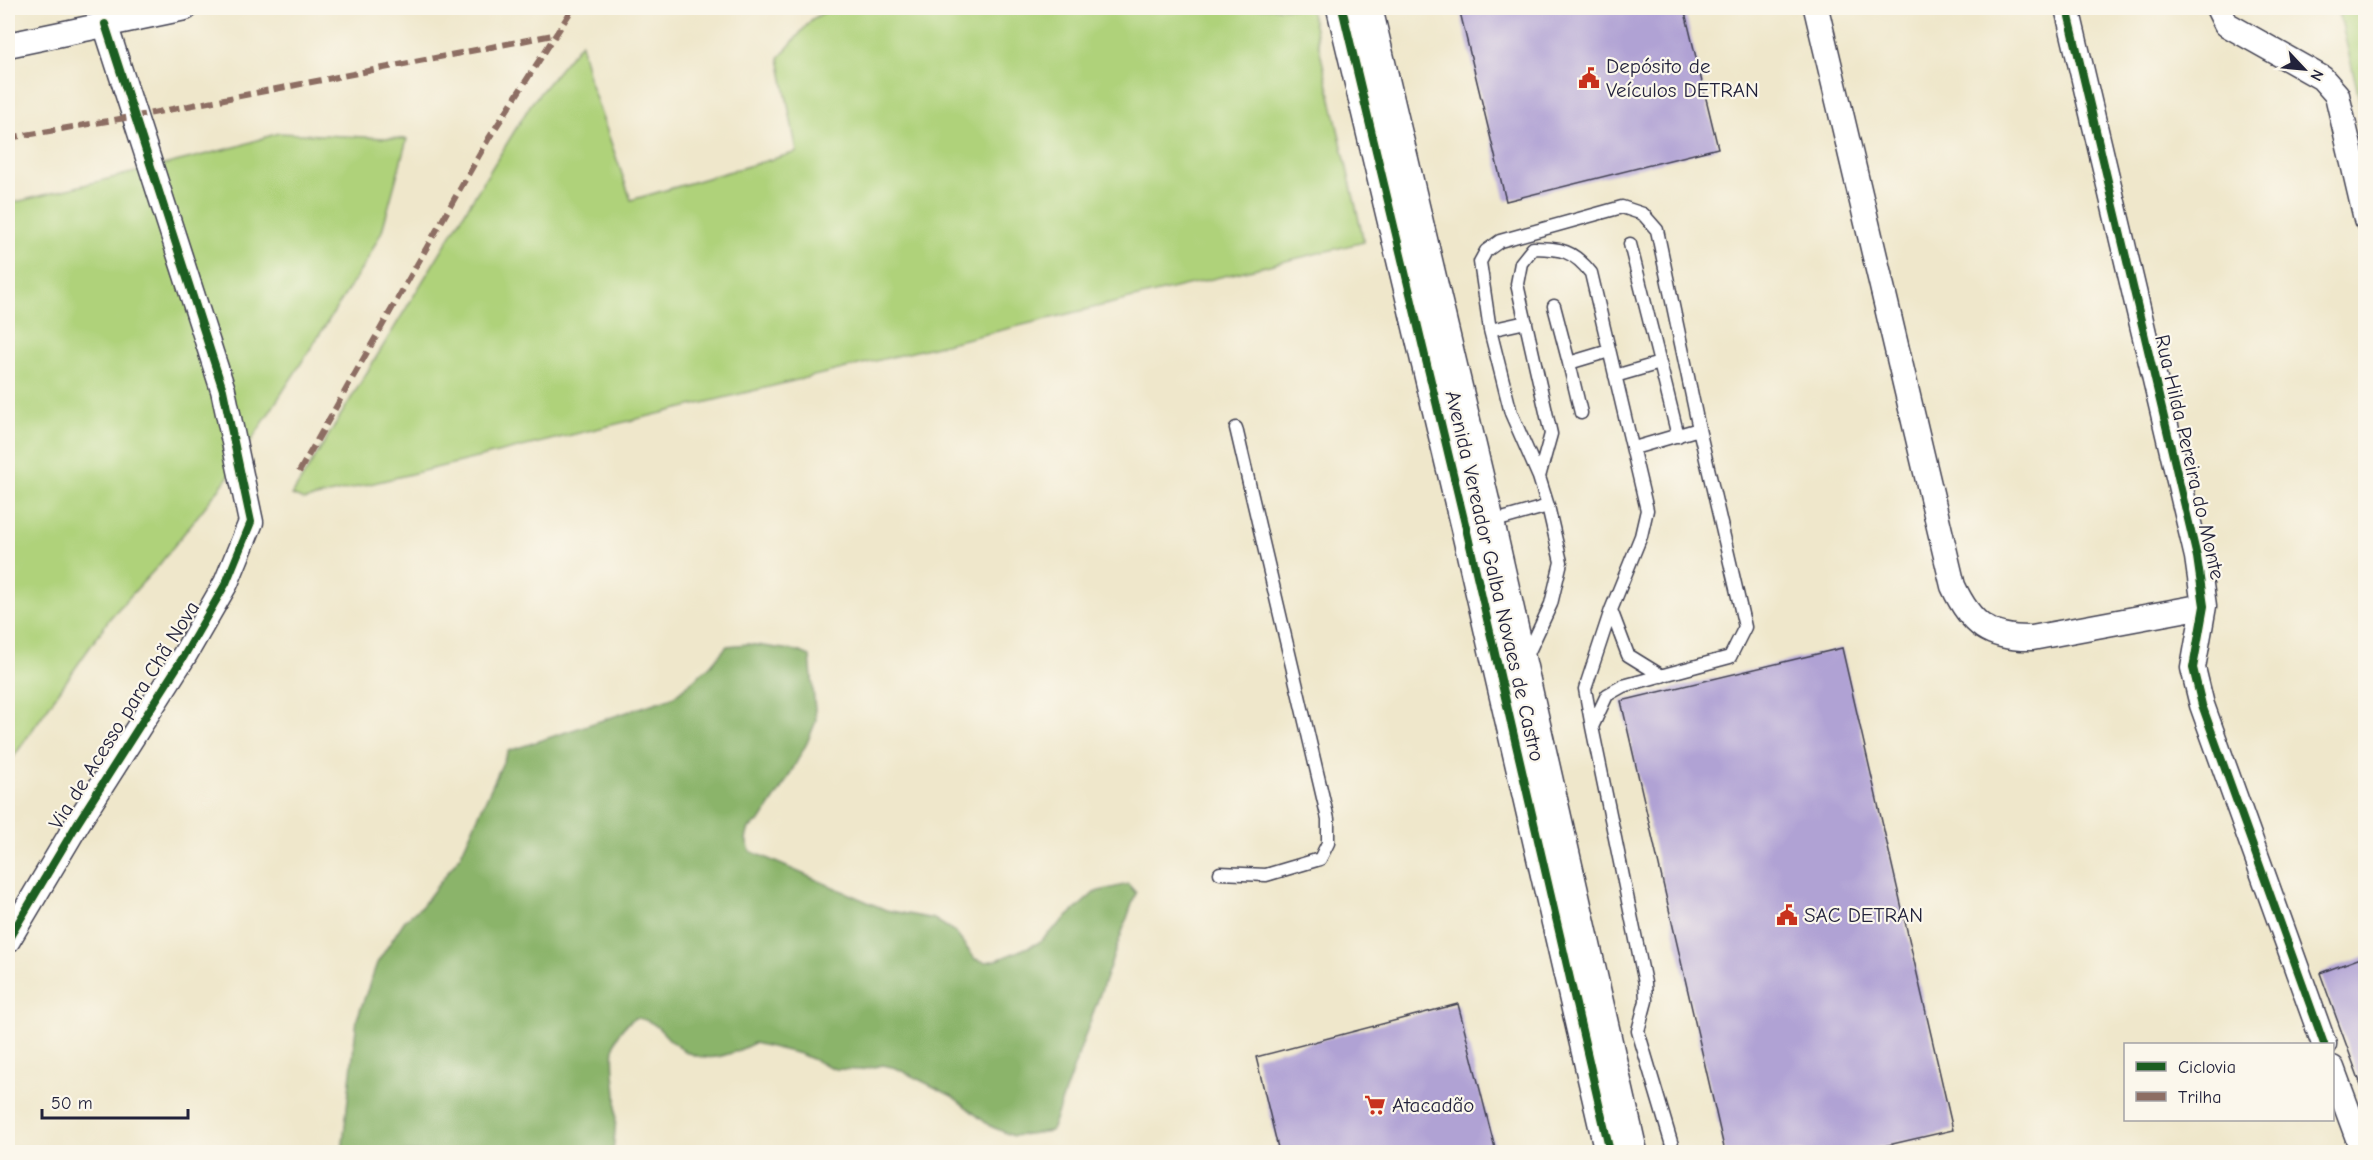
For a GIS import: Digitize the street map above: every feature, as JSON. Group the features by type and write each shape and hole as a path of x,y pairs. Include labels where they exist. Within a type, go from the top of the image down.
{"street":[{"path":"8,45 185,8"},
{"name":"Avenida Vereador Galba Novaes de Castro","path":"1342,8 1478,525 1522,667 1632,1152"},
{"name":"Avenida Vereador Galba Novaes de Castro","path":"1367,8 1610,1152"},
{"name":"Rua Hilda Pereira do Monte","path":"1816,8 1953,586 1960,602 1989,632 2007,638 2032,638 2204,606"},
{"name":"Rua Hilda Pereira do Monte","path":"2067,8 2197,557 2204,606 2193,668 2202,705 2324,1043"},
{"path":"2218,8 2226,24 2322,78 2337,95 2366,219"},
{"name":"Via de Acesso para Chã Nova","path":"8,940 77,824 184,656 226,583 251,522 249,501 224,390 105,24"},
{"path":"2334,1073 2363,1152"}],"lane":[{"path":"1522,667 1551,604 1561,562 1539,477 1511,413 1490,330 1480,262 1486,251 1500,241 1622,207 1643,214 1657,230 1699,429 1745,627 1730,657 1623,686 1607,695 1592,727"},
{"path":"1630,244 1678,436"},
{"path":"1539,477 1551,434 1517,284 1521,263 1533,249 1562,249 1580,260 1591,273 1647,510 1641,536 1611,610 1586,689 1645,983 1646,1001 1638,1030 1674,1152"},
{"path":"1554,306 1581,413"},
{"path":"1490,330 1526,322"},
{"path":"1569,363 1609,351"},
{"path":"1615,376 1660,363"},
{"path":"1220,873 1266,874 1320,859 1328,843 1328,819 1236,428"},
{"path":"1634,448 1699,429"},
{"path":"1478,525 1548,506"},
{"path":"1611,610 1628,655 1662,676"}],"green space":[{"path":"832,8 1310,8 1364,242 304,500 292,495 531,104 581,43 590,82 631,200 797,152 779,58 812,19"},
{"path":"2338,8 2365,8 2365,123"},
{"path":"278,133 407,139 382,231 366,262 226,480 159,565 110,618 8,765 8,204 239,146"},
{"path":"748,644 798,651 810,656 816,721 785,783 760,821 749,828 746,839 750,851 886,910 934,919 955,932 975,959 986,962 997,960 1038,943 1095,892 1128,884 1136,893 1051,1131 1013,1136 990,1126 952,1096 896,1068 883,1065 860,1070 835,1069 800,1054 754,1043 721,1056 700,1057 680,1048 650,1022 635,1018 619,1033 613,1052 616,1109 613,1152 342,1152 357,1019 377,963 405,920 422,906 460,856 508,751 673,697 710,666 727,646"}],"building":[{"name":"Depósito de Veículos DETRAN","path":"1459,8 1684,8 1718,148 1506,201"},
{"name":"SAC DETRAN","path":"1842,648 1953,1130 1858,1152 1725,1152 1621,701"},
{"path":"2366,956 2366,1093 2364,1093 2320,973"},
{"name":"Atacadão","path":"1458,1004 1496,1152 1279,1152 1256,1057"}],"marked path":[{"path":"299,472 489,138 573,8"},
{"path":"8,138 137,116 558,34"}],"cycle path":[{"path":"1342,8 1466,528 1610,1152"},
{"path":"2067,8 2197,557 2204,606 2193,668 2202,705 2324,1043"},
{"path":"8,940 77,824 184,656 226,583 251,522 223,390 105,24"}],"place":[{"name":"Depósito de Veículos DETRAN","path":"1589,78"},
{"name":"SAC DETRAN","path":"1787,915"},
{"name":"Atacadão","path":"1375,1105"}]}
